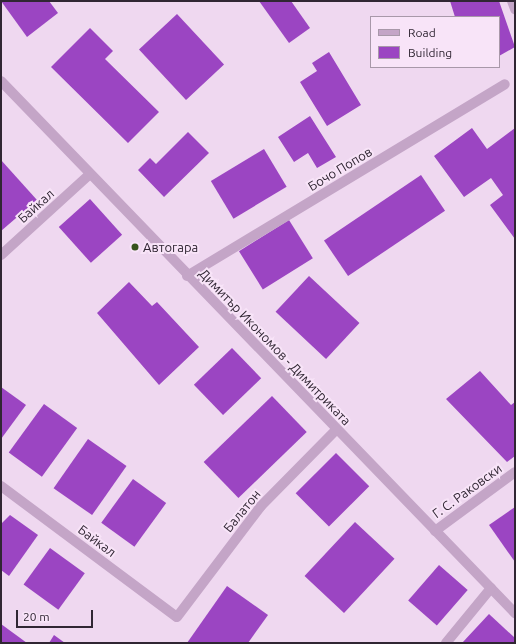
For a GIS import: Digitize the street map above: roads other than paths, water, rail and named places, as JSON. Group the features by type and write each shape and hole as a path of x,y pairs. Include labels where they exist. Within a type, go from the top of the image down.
{"street":[{"path":"512,1 515,8"},
{"name":"Бочо Попов","path":"187,276 505,84"},
{"name":"Димитър Икономов - Димитриката","path":"3,87 515,613"},
{"name":"Байкал","path":"1,256 89,175"},
{"name":"Балатон","path":"178,617 261,506 336,430"},
{"name":"Г. С. Раковски","path":"435,531 515,472"},
{"name":"Байкал","path":"1,486 178,617"},
{"path":"446,643 491,588"}],"place":[{"name":"Автогара","path":"135,247"}]}
